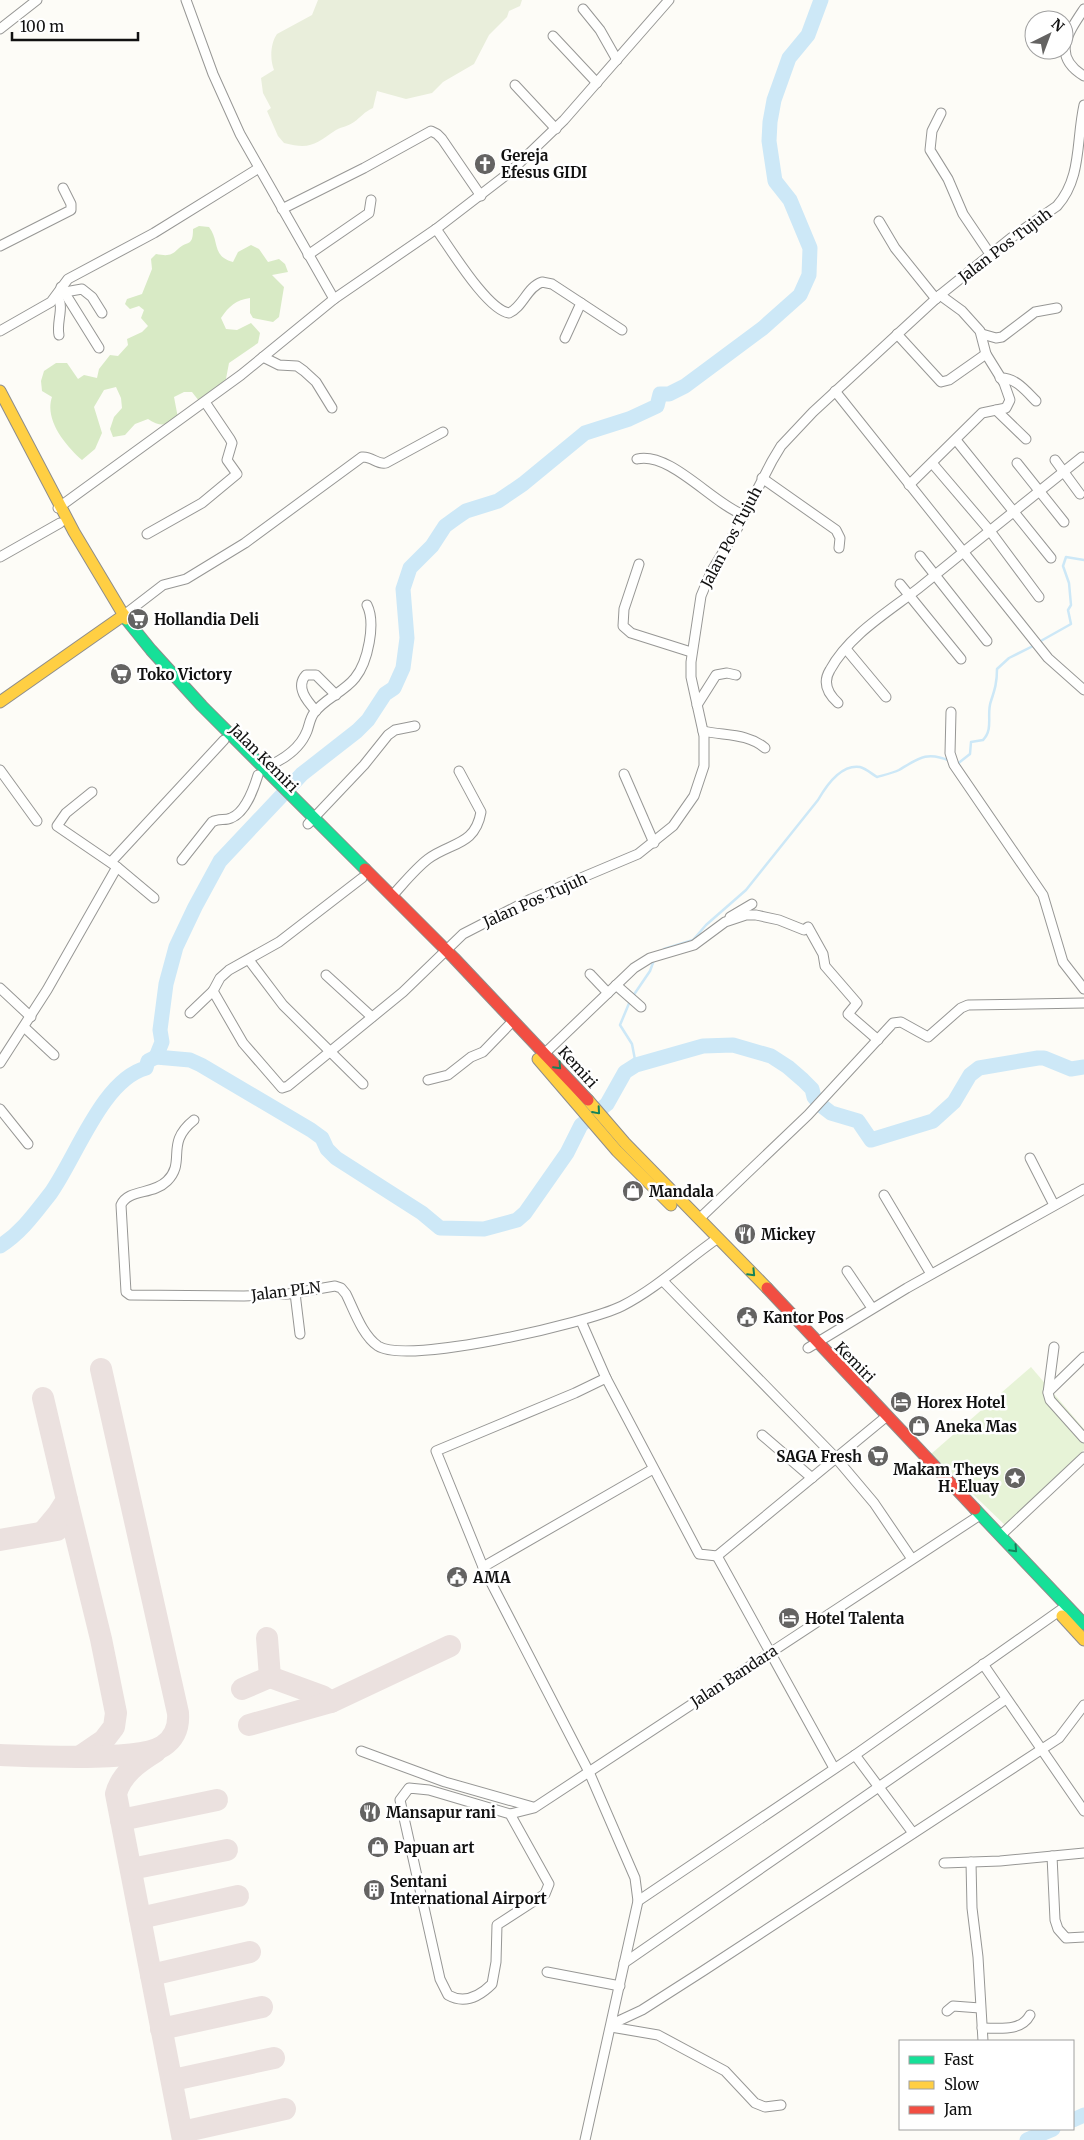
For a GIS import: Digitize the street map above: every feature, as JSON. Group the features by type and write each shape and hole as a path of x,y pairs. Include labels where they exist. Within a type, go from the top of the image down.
{"main road":[{"name":"Jalan Kemiri","path":"0,391 57,509 60,523 156,670 224,740 263,774 392,896 509,1025 542,1056"},
{"name":"Jalan Kemiri","path":"0,407 121,618 263,774"},
{"path":"0,702 121,618"},
{"name":"Jalan Kemiri","path":"311,821 362,878 443,952 542,1056 562,1089"},
{"name":"Kemiri","path":"542,1056 570,1079 621,1147 699,1219 714,1241"},
{"name":"Kemiri","path":"562,1089 714,1241 1063,1609 1084,1624"},
{"name":"Kemiri","path":"976,1518 1001,1535 1063,1609 1084,1640"}],"street":[{"path":"0,29 37,0"},
{"path":"186,0 224,98 259,168 334,299"},
{"path":"57,509 205,402 334,299 481,196 523,161 556,128 669,0"},
{"path":"583,9 600,30 617,60"},
{"path":"1084,9 1064,41 1066,56 1084,76"},
{"path":"553,36 597,83"},
{"path":"516,85 556,128"},
{"name":"Jalan Pos Tujuh","path":"213,991 243,1043 282,1088 288,1086 403,992 463,934 489,919 545,893 623,862 654,843 684,814 699,786 705,753 703,731 691,677 691,652 696,620 705,584 744,515 762,478 782,446 835,391 938,297 990,254 1056,206 1066,196 1074,178 1084,105"},
{"path":"941,114 932,131 930,150 948,179 963,214 990,254"},
{"path":"282,209 364,168 431,131 442,139 481,196"},
{"path":"0,331 51,302 61,292 68,278 125,249 259,168"},
{"path":"0,246 71,210 71,204 63,188"},
{"path":"308,255 369,213 371,200"},
{"path":"879,221 894,248 938,297 962,311 982,334 986,354 1010,400 1006,408 982,413 909,486"},
{"path":"436,229 483,293 503,311 509,313 515,310 532,288 542,282 552,284 622,330"},
{"path":"61,292 82,289 92,297 102,313"},
{"path":"59,335 57,327 61,292"},
{"path":"61,292 98,348"},
{"path":"565,338 581,303"},
{"path":"982,334 996,338 1002,337 1035,312 1057,308"},
{"path":"897,334 941,382 949,380 986,354"},
{"path":"263,357 279,365 298,366 316,382 332,408"},
{"path":"1000,378 1005,377 1018,383 1036,401"},
{"path":"835,391 1042,651 1084,690"},
{"path":"147,534 202,503 237,474 227,460 232,443 205,402"},
{"path":"996,410 1026,439"},
{"path":"121,618 164,585 186,579 245,544 362,457 368,457 381,464 386,464 442,432"},
{"path":"956,440 1051,558"},
{"path":"838,703 827,689 826,681 829,671 846,649 879,619 1082,456"},
{"path":"637,459 652,459 667,466 727,508 744,515"},
{"path":"1055,460 1080,494"},
{"path":"932,463 990,531 1040,597"},
{"path":"1017,464 1064,522"},
{"path":"762,478 836,530 840,538 838,548"},
{"path":"0,556 60,523"},
{"path":"920,556 986,641"},
{"path":"639,564 624,609 623,626 631,633 691,652"},
{"path":"900,584 961,660"},
{"path":"182,860 212,822 229,819 237,814 263,774 302,742 316,711 356,677 368,647 372,627 367,605"},
{"path":"846,649 886,697"},
{"path":"696,705 716,675 727,673 736,675"},
{"path":"316,711 301,689 302,680 306,675 316,675 336,695"},
{"path":"951,712 950,752 954,765 1043,895 1063,962 1084,989"},
{"path":"311,821 364,765 388,735 395,730 415,726"},
{"path":"703,731 745,736 765,748"},
{"path":"0,1063 31,1017 114,865 224,740"},
{"path":"0,770 37,821"},
{"path":"392,896 430,858 453,847 475,831 482,812 459,771"},
{"path":"624,774 654,843"},
{"path":"92,792 66,813 57,826 114,865 154,898"},
{"path":"190,1013 213,991 220,978 303,924 362,878"},
{"path":"542,1056 634,968 650,958 684,950 700,942 734,913 752,904"},
{"path":"725,922 746,915 756,915 779,920 804,930 808,927 823,954 825,966 857,1003 848,1014 878,1040"},
{"path":"249,960 283,1005 363,1084"},
{"path":"590,974 608,993"},
{"path":"326,975 372,1017"},
{"path":"616,985 635,1002"},
{"path":"0,988 31,1017"},
{"path":"699,1219 808,1115 897,1022 926,1037 930,1037 961,1008 968,1005 1084,1003"},
{"path":"428,1080 448,1075 471,1057 483,1052 509,1025"},
{"path":"24,1027 54,1055"},
{"path":"0,1110 28,1144"},
{"name":"Jalan PLN","path":"194,1120 179,1135 176,1168 172,1175 155,1190 130,1195 124,1199 121,1205 126,1292 135,1295 244,1296 295,1293 326,1286 341,1288 371,1340 386,1350 394,1351 482,1343 580,1321 623,1306 663,1281 714,1241"},
{"path":"1030,1158 1054,1205"},
{"path":"812,1346 872,1308 1084,1188"},
{"path":"884,1195 931,1274"},
{"path":"847,1271 872,1308"},
{"path":"663,1281 836,1458 874,1503 912,1559"},
{"path":"295,1293 300,1334"},
{"path":"580,1321 606,1378 697,1552 717,1556"},
{"path":"1054,1347 1048,1393 1050,1400 1084,1438"},
{"path":"1048,1393 1084,1357"},
{"path":"585,2140 638,1901 636,1878 589,1772 483,1567 436,1451 575,1393 606,1378"},
{"path":"717,1556 883,1419"},
{"path":"762,1435 812,1478"},
{"path":"1001,1535 1084,1457"},
{"path":"483,1567 653,1469"},
{"name":"Jalan Bandara","path":"510,1814 534,1808 769,1652 976,1518"},
{"path":"717,1556 834,1768"},
{"path":"638,1901 855,1755 1063,1609"},
{"path":"983,1664 1084,1811"},
{"path":"624,1963 1006,1700"},
{"path":"611,2026 642,2010 1042,1749 1062,1735 1084,1705"},
{"path":"361,1751 445,1782 534,1808"},
{"path":"855,1755 913,1833"},
{"path":"416,1788 510,1814 543,1872 549,1887 545,1894 497,1925 496,1962 492,1984 473,1997 464,2001 456,2000 448,1994 440,1979 400,1800 405,1792 416,1788"},
{"path":"944,1863 1084,1852"},
{"path":"1052,1856 1055,1920 1058,1929 1066,1938 1084,1937"},
{"path":"971,1862 972,1908 983,2040"},
{"path":"546,1972 620,1986"},
{"path":"947,2011 953,2006 980,2008"},
{"path":"982,2028 1017,2027 1024,2024 1030,2014"},
{"path":"611,2026 658,2035 725,2071 756,2102 765,2107 781,2105"}],"green space":[{"path":"318,0 522,0 520,6 509,11 507,17 489,35 474,64 443,82 432,93 406,99 377,91 373,108 352,123 307,146 293,145 284,143 278,136 267,111 271,108 263,93 261,78 274,70 271,52 277,34 312,15"},
{"path":"199,226 209,227 219,252 226,259 233,262 238,252 251,245 259,249 268,262 279,259 285,264 288,272 272,275 284,287 279,317 273,322 253,318 250,313 250,298 241,300 230,307 221,318 226,329 237,330 251,323 260,333 258,343 229,363 225,384 199,401 192,392 184,392 174,397 178,418 170,423 160,424 148,419 135,424 125,435 113,437 110,429 114,417 122,408 121,398 116,387 104,390 94,407 102,433 95,449 82,460 63,440 54,423 50,406 52,397 42,391 41,381 44,371 56,363 67,363 78,379 84,375 97,378 99,369 110,355 118,356 128,345 127,339 142,332 148,326 141,318 144,310 139,306 130,309 125,304 127,299 142,294 152,269 151,259 156,254 171,254 191,241 193,229"},
{"path":"1031,1367 1084,1429 1084,1450 1007,1527 931,1454"}],"waterway":[{"path":"156,1057 162,1042 160,1030 166,984 176,947 220,861 302,774 357,731 368,720 385,694 394,688 403,668 407,638 403,589 410,568 432,546 445,526 466,511 498,501 523,484 585,433 629,419 657,406 660,394 669,394 685,386 763,328 800,295 809,275 810,248 790,200 775,181 769,141 770,122 774,100 789,58 808,35 821,0"},
{"path":"1039,642 1071,624 1068,610 1071,605 1069,583 1063,566 1066,557 1084,560"},
{"path":"956,765 970,754 971,742 983,740 986,736 989,726 990,706 996,685 997,669 1009,658 1035,645"},
{"path":"664,949 693,940 706,925 746,890 840,772 853,767 860,767 877,777 897,771 923,757 935,756 950,761"},
{"path":"633,996 650,971 654,960"},
{"path":"630,1001 620,1025 632,1044 636,1065"},
{"path":"0,1246 21,1229 50,1194 91,1122 116,1088 130,1075 146,1068 148,1061 156,1057 190,1060 201,1065 311,1130 322,1138 327,1149 336,1158 422,1213 440,1228 484,1229 517,1220 525,1213 567,1153 581,1125 607,1104 625,1072 636,1065 703,1046 733,1045 771,1056 803,1080 812,1089 814,1097 831,1113 858,1121 871,1140 933,1121 954,1102 970,1075 979,1068 1038,1058 1044,1058 1071,1069 1084,1067"},
{"path":"1074,2120 1084,2115"},
{"path":"1027,2140 1051,2130"}],"taxiway":[{"path":"0,1755 85,1757 132,1754 150,1751 163,1746 171,1739 177,1727 178,1713 101,1369"},
{"path":"43,1398 67,1500 43,1532"},
{"path":"67,1500 101,1639 116,1713 114,1727 104,1740 82,1755"},
{"path":"0,1540 57,1530"},
{"path":"242,1689 270,1677 267,1638"},
{"path":"249,1725 331,1702 450,1646"},
{"path":"270,1677 322,1696 331,1702"},
{"path":"155,1752 137,1764 126,1775 116,1794 183,2140"},
{"path":"121,1820 217,1800"},
{"path":"131,1869 227,1850"},
{"path":"140,1918 238,1896"},
{"path":"151,1975 250,1952"},
{"path":"161,2029 262,2007"},
{"path":"173,2080 274,2058"},
{"path":"182,2132 285,2109"}],"traffic: fast":[{"path":"126,619 151,650 202,706 365,869"},
{"path":"975,1509 1084,1624"}],"traffic: slow":[{"path":"0,391 74,532 126,619"},
{"path":"0,702 124,615"},
{"path":"538,1059 617,1151 671,1205"},
{"path":"588,1100 625,1143 767,1288"},
{"path":"1062,1616 1084,1640"}],"traffic: jam":[{"path":"365,869 454,958 588,1100"},
{"path":"767,1288 975,1509"}],"place":[{"name":"Gereja Efesus GIDI","path":"485,164"},
{"name":"Hollandia Deli","path":"138,619"},
{"name":"Toko Victory","path":"121,674"},
{"name":"Mandala","path":"633,1191"},
{"name":"Mickey","path":"745,1234"},
{"name":"Kantor Pos","path":"747,1317"},
{"name":"Horex Hotel","path":"901,1402"},
{"name":"Aneka Mas","path":"919,1426"},
{"name":"SAGA Fresh","path":"878,1456"},
{"name":"Makam Theys H. Eluay","path":"1015,1478"},
{"name":"AMA","path":"457,1577"},
{"name":"Hotel Talenta","path":"789,1618"},
{"name":"Mansapur rani","path":"370,1812"},
{"name":"Papuan art","path":"378,1847"},
{"name":"Sentani International Airport","path":"374,1890"}]}
